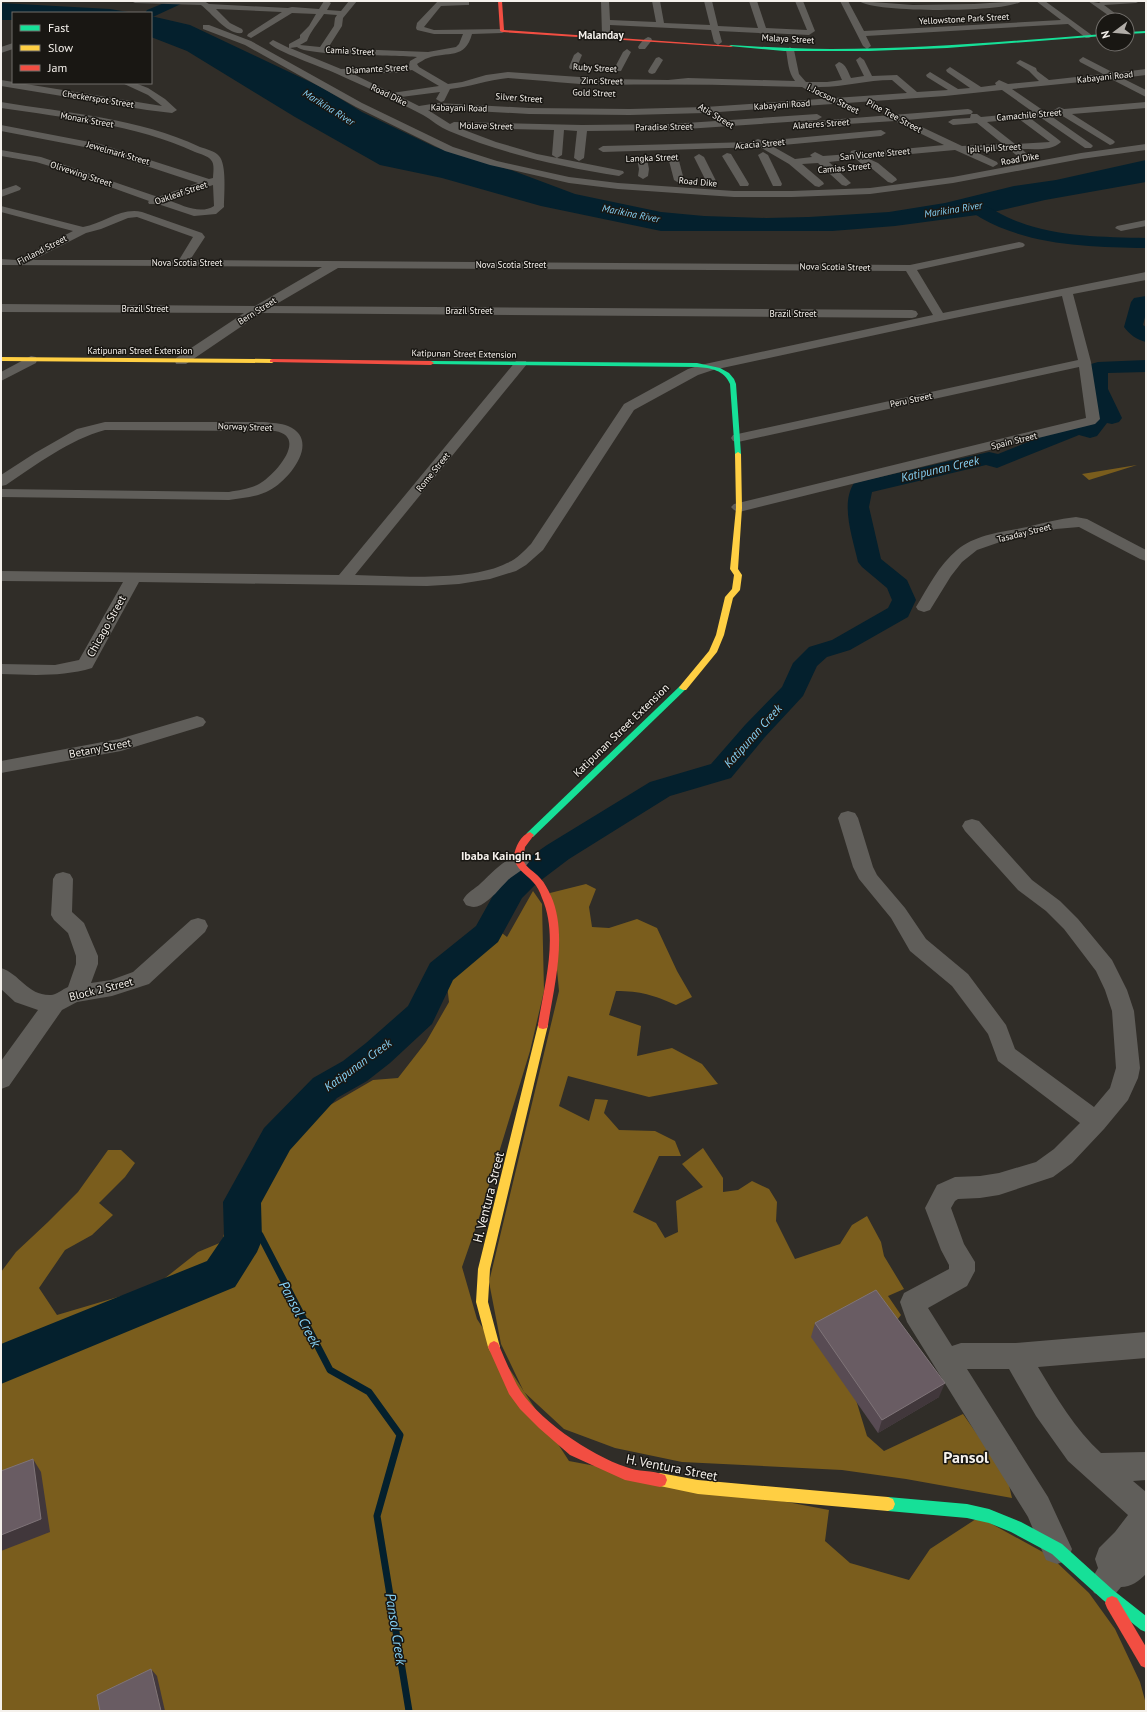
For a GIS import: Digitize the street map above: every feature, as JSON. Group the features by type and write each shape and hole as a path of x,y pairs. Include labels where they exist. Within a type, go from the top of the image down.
{"street":[{"path":"135,1 343,13"},
{"path":"255,17 274,1"},
{"path":"204,4 227,25 241,28 262,39 289,11 301,1"},
{"path":"292,46 304,39 304,35 312,27 328,1"},
{"path":"466,3 441,2 420,25 420,28 430,31 502,31 500,1"},
{"path":"605,1 607,22 606,36"},
{"path":"656,1 661,26"},
{"path":"708,1 718,45"},
{"path":"754,1 763,32"},
{"path":"607,22 763,32 810,33 811,31 799,1"},
{"path":"868,50 845,2 865,2 900,10 947,7 1005,10 1018,1"},
{"path":"1039,1 1089,36"},
{"path":"1092,1 1108,12"},
{"path":"1103,3 1136,1"},
{"path":"322,50 338,26 339,18 354,5"},
{"path":"947,7 968,29"},
{"path":"1005,10 1022,26"},
{"name":"Yellowstone Park Street","path":"861,34 911,28 968,29 1068,22"},
{"path":"206,27 248,43 359,105 449,149 494,163 576,180 661,189 734,194 792,194 870,191 953,180 1082,156 1146,147"},
{"name":"Malaya Street","path":"502,31 606,36 645,43 718,45 790,50 868,50 1095,36"},
{"name":"Camia Street","path":"262,39 292,46 322,50 428,55 446,54 460,49 466,40 468,32"},
{"name":"Road Dike","path":"262,39 278,47 299,53 418,109 446,125 478,139 508,137 529,147 550,160 640,176 644,168 635,149"},
{"path":"1,50 12,41"},
{"name":"I. Jocson Street","path":"790,50 795,77 821,97 836,113 849,121"},
{"path":"606,94 617,69 627,52"},
{"path":"428,55 413,63 414,67 431,77 445,90 458,95"},
{"name":"Ruby Street","path":"550,77 587,72 570,67 578,55"},
{"path":"641,94 641,82 648,71 659,60"},
{"path":"860,60 869,78"},
{"path":"1083,60 1146,94"},
{"path":"1020,63 1033,70 1033,72 1045,85"},
{"path":"839,65 843,70 846,86"},
{"path":"882,66 915,95"},
{"name":"Diamante Street","path":"340,72 386,71 414,67"},
{"name":"Zinc Street","path":"445,90 514,70 550,77 580,80 641,82 688,81 767,95"},
{"path":"950,70 996,98"},
{"path":"386,71 389,75 396,78"},
{"path":"648,71 668,72 674,82 684,92"},
{"name":"Pine Tree Street","path":"794,72 833,84 846,86 858,98 897,118 906,129 927,134 944,134"},
{"name":"Kabayani Road","path":"880,109 959,97 982,89 1020,85 1045,85 1070,77 1093,81 1112,76 1145,73"},
{"path":"431,77 446,74"},
{"path":"1132,74 1146,82"},
{"path":"930,75 959,97 968,112 990,127 1026,157"},
{"path":"846,86 869,78 893,76"},
{"path":"1070,77 1078,90"},
{"path":"487,78 526,82"},
{"path":"992,78 1042,115 1088,146"},
{"path":"574,89 580,80"},
{"path":"1093,81 1112,87"},
{"name":"Checkerspot Street","path":"1,83 172,110"},
{"path":"129,84 142,88 164,102 172,110 174,130"},
{"path":"407,84 415,88 412,88 414,92"},
{"path":"720,94 767,95 806,86 833,84"},
{"path":"372,87 386,85"},
{"path":"890,86 905,85"},
{"path":"1020,85 1032,93"},
{"path":"463,86 485,87"},
{"path":"846,86 866,88"},
{"path":"391,96 414,92 445,90"},
{"path":"438,106 445,90"},
{"name":"Kabayani Road","path":"418,109 438,106 485,108 530,121 560,111 669,111 694,114 767,95 800,103 821,97 835,100 945,93 959,97"},
{"path":"797,94 821,97"},
{"path":"767,95 784,120"},
{"path":"959,97 977,100"},
{"path":"1130,98 1144,105"},
{"path":"1112,99 1125,107"},
{"path":"560,100 560,111"},
{"name":"I. Jocson Street","path":"835,100 875,120"},
{"path":"1091,101 1103,109"},
{"path":"800,103 821,120"},
{"path":"1072,104 1083,110"},
{"name":"Monark Street","path":"1,105 114,124 174,130 196,147 215,157 218,163 213,181"},
{"path":"616,128 614,113 609,106 612,105 717,116"},
{"path":"1051,105 1063,113"},
{"name":"Camachile Street","path":"906,129 980,120 1144,105"},
{"path":"1009,107 1022,116"},
{"path":"478,139 479,122 485,108"},
{"path":"988,109 1012,127"},
{"name":"Atis Street","path":"705,110 746,132 775,153 793,162 819,184"},
{"path":"435,118 479,122 530,121 529,147 557,155 599,159 603,149 604,134 597,111"},
{"path":"652,111 655,127"},
{"path":"669,111 679,180"},
{"name":"Alateres Street","path":"746,132 821,120 875,120 968,112"},
{"name":"Road Dike","path":"665,179 744,184 819,184 892,180 945,174 1114,141 1063,113"},
{"path":"694,114 705,136 707,147 714,156"},
{"name":"Paradise Street","path":"530,121 559,128 582,128 604,134 616,128 671,127 694,114 731,124 784,120 821,120"},
{"name":"Ipil-Ipil Street","path":"956,146 1014,147 1054,143 1022,116"},
{"name":"Molave Street","path":"446,125 479,122 508,137 530,121"},
{"path":"912,161 931,159 919,150 911,140 990,127"},
{"name":"Jewelmark Street","path":"1,128 97,146 213,181"},
{"path":"557,155 559,128"},
{"path":"579,158 582,128"},
{"path":"629,128 635,149"},
{"name":"Acacia Street","path":"603,149 635,149 675,155 707,147 761,144 906,129"},
{"path":"944,134 956,146 993,164"},
{"path":"690,137 719,136"},
{"path":"1024,136 1035,146"},
{"path":"956,146 1006,140"},
{"path":"777,184 759,155 805,149 884,142"},
{"path":"846,146 892,180"},
{"name":"San Vicente Street","path":"793,162 956,146"},
{"path":"805,149 832,168 846,183"},
{"name":"Olivewing Street","path":"1,153 67,168 194,213 212,212 219,207 213,181"},
{"name":"Langka Street","path":"675,155 699,157 741,156"},
{"path":"727,156 744,184"},
{"path":"699,157 712,183"},
{"path":"979,158 1026,157"},
{"name":"Camias Street","path":"806,172 832,168 889,164"},
{"name":"Oakleaf Street","path":"144,206 213,181"},
{"path":"1,194 16,188"},
{"path":"19,214 34,207"},
{"path":"1,209 83,230 96,228 130,214 138,214 198,235 199,237 182,263"},
{"path":"1121,228 1146,224"},
{"name":"Finland Street","path":"1,271 83,230"},
{"name":"Nova Scotia Street","path":"1,262 910,268 1019,245"},
{"name":"Bern Street","path":"180,361 259,309 336,264"},
{"path":"910,268 939,316"},
{"path":"1,576 427,581 468,578 491,574 511,568 526,558 537,547 630,407 693,372 939,316 1067,293 1146,276"},
{"name":"Spain Street","path":"739,507 1087,423 1093,418 1084,362 1067,293"},
{"name":"Brazil Street","path":"1,308 259,309 939,316"},
{"name":"Katipunan Street Extension","path":"1,359 697,365 723,371 731,378 738,438 739,507 731,572 738,575 736,590 727,592 720,635 713,652 678,694 523,842 518,852 522,866"},
{"path":"1,377 31,360"},
{"name":"Peru Street","path":"738,438 1084,362"},
{"name":"Rome Street","path":"344,579 521,364"},
{"name":"Norway Street","path":"1,482 40,456 82,432 105,426 264,426 285,430 295,439 297,448 292,460 276,479 265,487 252,493 229,496 1,493"},
{"name":"Tasaday Street","path":"924,607 944,574 954,561 971,547 1007,536 1058,524 1082,522 1146,556"},
{"name":"Chicago Street","path":"1,669 62,670 86,664 134,577"},
{"name":"Betany Street","path":"1,767 121,744 197,722"},
{"path":"848,818 863,868 869,879 894,908 918,945 960,980 998,1031 1006,1054 1096,1122"},
{"path":"972,826 1025,885 1053,906 1071,924 1104,966 1116,990 1123,1012 1128,1056 1127,1073 1120,1093 1096,1122 1063,1156 1044,1170 998,1184 980,1187 955,1188 946,1193 938,1208 954,1250 962,1262 962,1271 958,1278 913,1302 916,1313 1038,1507 1057,1549"},
{"path":"473,900 488,889 502,874 522,866"},
{"name":"H. Ventura Street","path":"522,866 538,881 549,903 552,919 553,961 550,988 542,1031 491,1237 482,1285 482,1302 492,1343 513,1390 524,1405 543,1424 575,1450 625,1474 698,1487 967,1511 996,1518 1057,1549 1107,1585 1146,1625"},
{"path":"63,879 61,915 77,929 87,956 87,964 77,993"},
{"name":"Block 2 Street","path":"1,1079 54,1004 67,996 77,993 112,988 141,978 198,926"},
{"path":"1,976 22,995 30,1000 54,1004"},
{"path":"961,1356 1016,1356 1146,1345"},
{"path":"1016,1356 1046,1406 1078,1451 1146,1511"},
{"path":"1097,1468 1146,1466"},
{"path":"1107,1585 1110,1559 1126,1544 1146,1515"},
{"path":"1107,1585 1135,1564 1146,1550"},
{"name":"H. Ventura Street","path":"1107,1585 1145,1660"}],"shaded area":[{"path":"1137,465 1089,480 1082,474"},
{"path":"586,884 596,889 589,907 592,927 609,928 637,919 657,928 677,971 692,997 676,1005 647,994 616,991 609,1015 641,1026 637,1056 672,1048 702,1064 718,1084 649,1097 568,1076 559,1106 589,1121 595,1099 608,1100 604,1113 619,1130 655,1131 675,1141 681,1156 659,1156 633,1212 656,1223 665,1238 678,1232 676,1201 703,1187 682,1164 703,1148 723,1178 723,1192 738,1190 752,1181 769,1189 777,1202 776,1221 795,1259 840,1244 852,1225 867,1216 881,1242 884,1256 904,1289 888,1296 901,1315 888,1331 853,1390 867,1436 884,1451 963,1414 1007,1477 1012,1498 906,1479 842,1470 682,1462 615,1448 564,1429 524,1392 501,1344 489,1282 559,991 550,893"},
{"path":"533,891 542,904 544,991 530,1051 478,1221 462,1267 477,1319 569,1461 829,1510 825,1541 850,1563 909,1580 930,1549 979,1517 1050,1556 1089,1593 1115,1629 1140,1682 1146,1704 1146,1711 1,1711 1,1272 16,1252 78,1192 108,1150 121,1150 135,1163 125,1177 99,1203 113,1215 92,1235 65,1250 39,1288 57,1315 155,1286 198,1252 222,1242 231,1206 318,1112 373,1080 398,1078 426,1042 449,1002 446,976 498,930 507,937"}],"water":[{"path":"1,3 110,9 128,12 12,12 12,20 1,20"},
{"name":"Marikina River","path":"152,16 190,25 323,88 362,112 435,147 511,170 575,194 661,212 704,216 766,218 889,212 945,203 1014,186 1056,180 1146,160 1146,182 1045,200 985,214 895,226 832,231 661,231 541,206 442,178 380,165 295,117 187,51 152,37"}],"building":[{"path":"876,1290 945,1383 882,1420 815,1323"},
{"path":"33,1459 41,1519 1,1535 1,1471"},
{"path":"151,1669 161,1711 100,1711 97,1695"}],"waterway":[{"path":"152,13 179,1"},
{"name":"Katipunan Creek","path":"974,207 993,218 1013,226 1057,237 1102,242 1146,243"},
{"name":"Katipunan Creek","path":"1146,301 1140,302 1133,327 1146,336"},
{"name":"Katipunan Creek","path":"1,1364 221,1274 243,1240 242,1202 277,1139 325,1088 355,1071 378,1053 420,1015 441,972 487,934 511,891 525,876 558,852 660,789 721,771 755,731 794,690 806,663 818,652 841,645 899,612 904,600 898,585 870,562 858,507 862,488 989,458 997,462 1079,428 1090,432 1103,414 1112,418 1098,389 1098,368 1146,366"},
{"name":"Pansol Creek","path":"242,1202 260,1236"},
{"name":"Pansol Creek","path":"260,1235 330,1370 369,1392 400,1435 377,1516 409,1711"}],"traffic: fast":[{"path":"1135,33 1146,32"},
{"path":"731,46 784,50 830,51 908,49 1095,36"},
{"path":"431,363 697,365 713,367 727,374 733,384 738,454"},
{"path":"530,835 683,688"},
{"path":"888,1504 967,1511 989,1516 1016,1527 1057,1549 1108,1595 1146,1625"}],"traffic: slow":[{"path":"1,359 272,361"},
{"path":"683,688 713,652 720,635 729,597 736,590 738,575 734,569 739,508 738,454"},
{"path":"494,1347 482,1302 484,1269 543,1025"},
{"path":"660,1480 698,1487 888,1504"}],"traffic: jam":[{"path":"500,1 502,31 731,46"},
{"path":"272,361 431,363"},
{"path":"530,835 523,843 518,856 521,865 538,881 546,895 552,916 554,931 554,947 543,1025"},
{"path":"494,1347 513,1390 524,1405 543,1424 575,1450 625,1474 660,1480"},
{"path":"1112,1603 1146,1661"}],"district":[{"name":"Malanday","path":"601,35"},
{"name":"Ibaba Kaingin 1","path":"501,856"},
{"name":"Pansol","path":"966,1457"}]}
